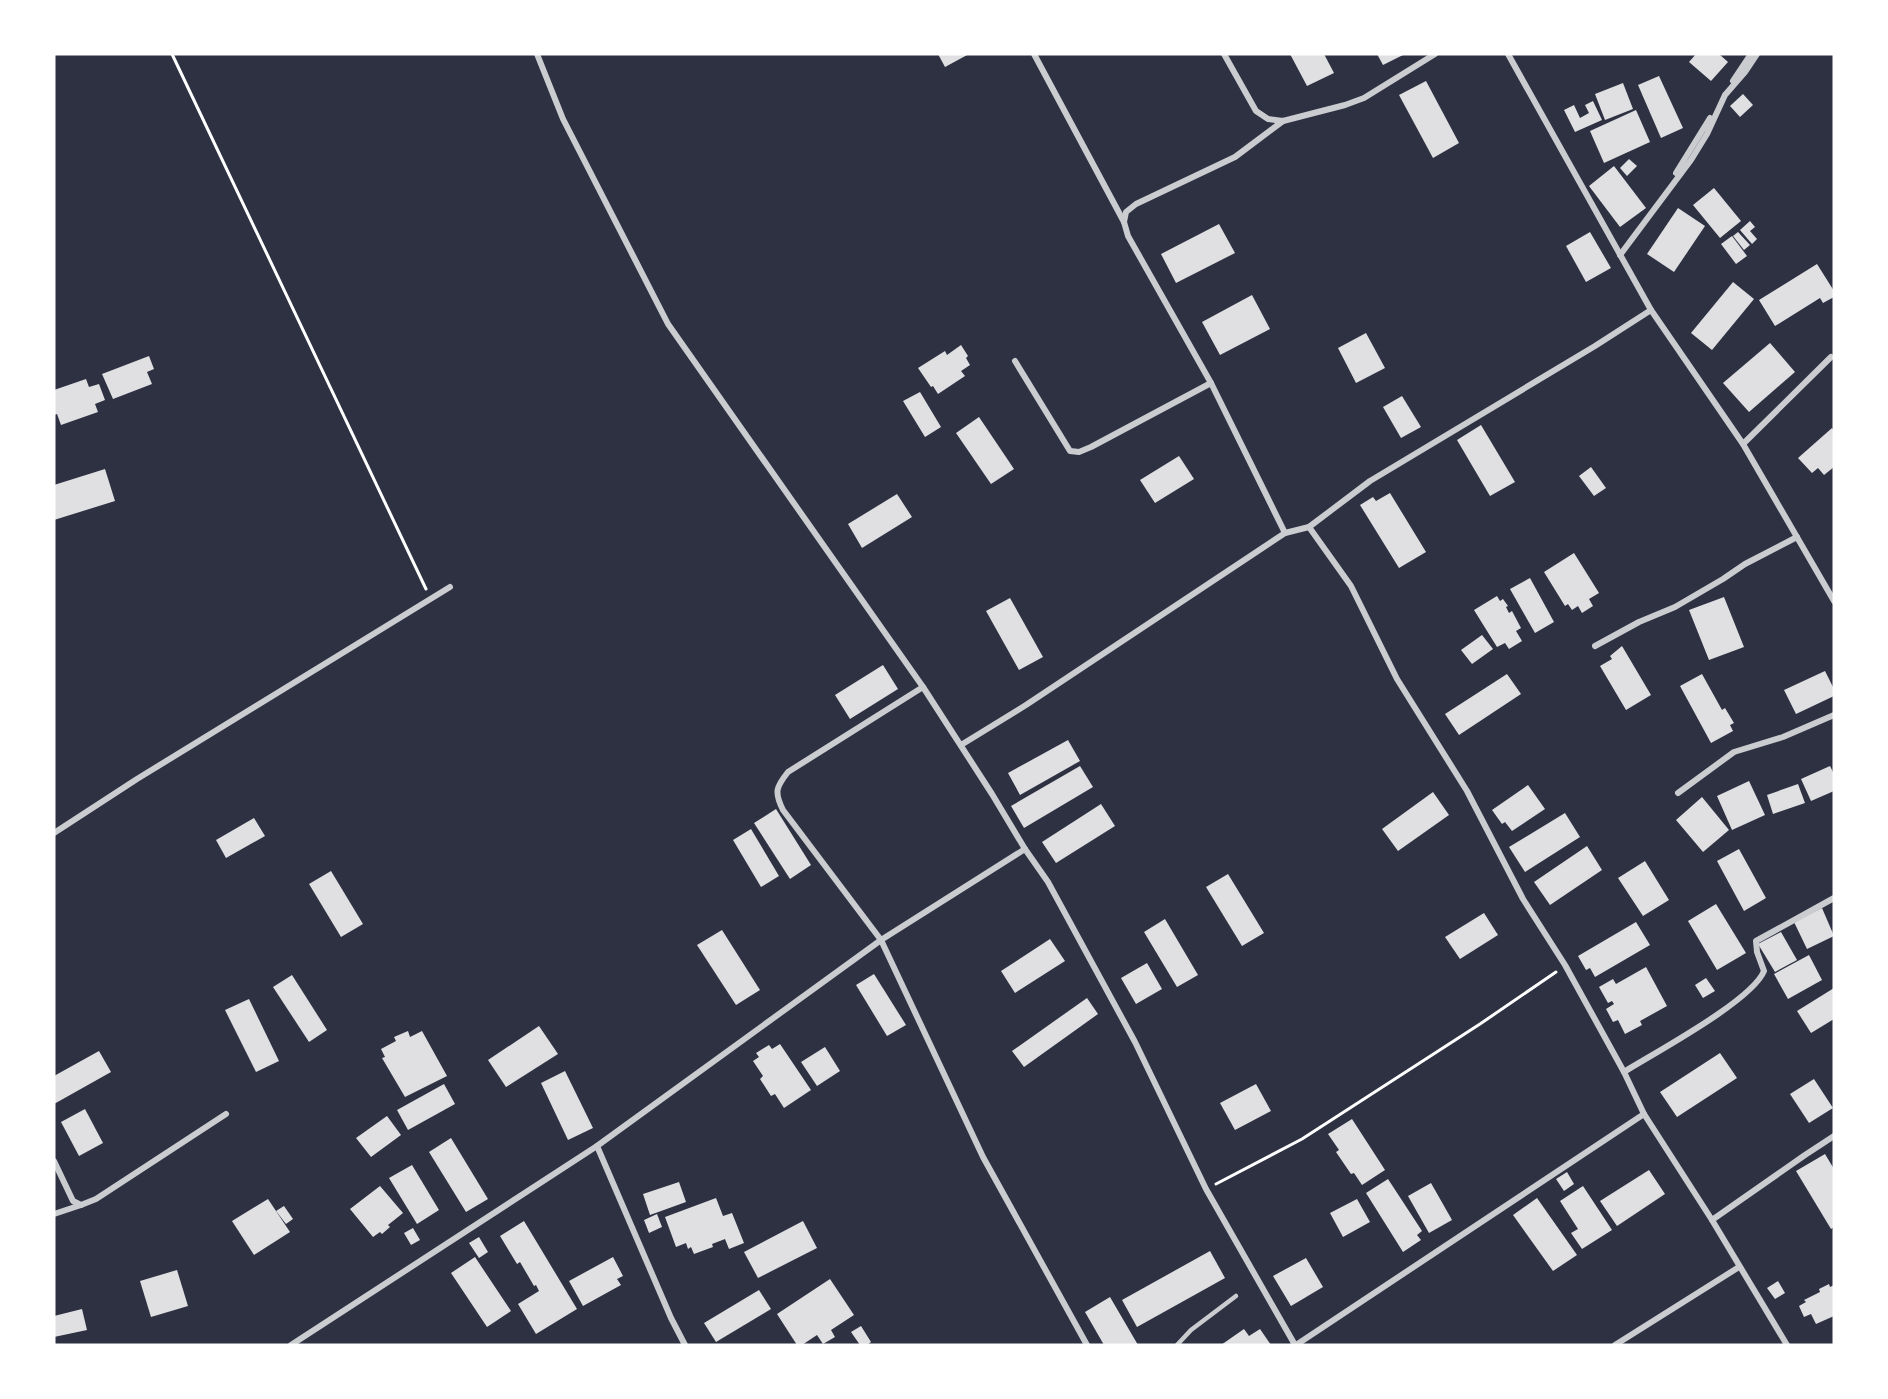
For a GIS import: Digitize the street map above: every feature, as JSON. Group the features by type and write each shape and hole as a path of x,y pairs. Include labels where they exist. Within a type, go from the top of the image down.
{"street":[{"path":"537,54 563,119 668,324 923,687 1048,882 1135,1042 1206,1189 1296,1345 1644,1114"},
{"path":"1034,54 1124,222 1128,236 1211,383 1285,533"},
{"path":"1224,54 1256,111 1268,119 1283,121 1364,98 1435,54"},
{"path":"1508,54 1651,310 1743,444 1834,601"},
{"path":"1621,257 1751,54"},
{"path":"1621,257 1691,160 1707,134 1725,95 1757,54"},
{"path":"1124,222 1126,212 1136,204 1235,157 1283,121"},
{"path":"961,745 1026,705 1285,533 1309,527 1370,481 1651,310"},
{"path":"1743,444 1831,357"},
{"path":"1015,361 1070,451 1079,452 1091,447 1211,383"},
{"path":"1309,527 1351,586 1397,679 1467,791 1522,899 1565,965 1624,1072 1644,1114 1787,1345"},
{"path":"1595,646 1639,622 1675,607 1745,564 1797,537"},
{"path":"54,834 147,773 450,587"},
{"path":"923,687 788,772 778,785 777,798 783,810 881,940 983,1157 1087,1345"},
{"path":"1678,793 1734,752 1783,737 1834,715"},
{"path":"291,1345 597,1146 881,940 1025,849"},
{"path":"1624,1072 1726,1009 1761,979 1764,971 1756,951 1756,941 1834,898"},
{"path":"54,1214 96,1199 226,1114"},
{"path":"1712,1221 1834,1136"},
{"path":"597,1146 671,1318 686,1345"},
{"path":"54,1161 73,1201 81,1205"},
{"path":"1615,1345 1739,1267"}],"lane":[{"path":"1177,1345 1191,1330 1236,1296"}],"path":[{"path":"172,54 431,599"},
{"path":"1206,1189 1302,1139 1480,1024 1565,965"}],"building":[{"path":"938,54 969,54 945,67"},
{"path":"1290,54 1324,54 1334,73 1307,86"},
{"path":"1377,54 1405,54 1383,65"},
{"path":"1696,54 1719,54 1728,62 1711,81 1689,62"},
{"path":"1659,76 1683,128 1661,138 1638,85"},
{"path":"1426,81 1459,143 1433,158 1399,95"},
{"path":"1623,83 1633,109 1605,120 1595,94"},
{"path":"1743,94 1753,105 1740,117 1730,106"},
{"path":"1593,101 1602,120 1575,132 1564,110 1574,105 1580,118 1589,113 1585,105"},
{"path":"1636,110 1650,142 1604,163 1590,131"},
{"path":"1629,159 1637,166 1627,176 1620,168"},
{"path":"1614,166 1646,208 1620,227 1589,186"},
{"path":"1714,188 1741,221 1720,238 1693,205"},
{"path":"1678,208 1705,226 1674,272 1647,254"},
{"path":"1750,221 1755,227 1750,231 1757,239 1752,244 1740,230"},
{"path":"1219,224 1235,253 1176,283 1161,254"},
{"path":"1590,232 1611,268 1586,282 1566,246"},
{"path":"1738,232 1750,245 1744,250 1733,236"},
{"path":"1732,236 1747,256 1736,264 1721,244"},
{"path":"1817,264 1834,291 1834,297 1823,303 1820,298 1775,326 1759,300"},
{"path":"1733,282 1754,299 1712,350 1691,333"},
{"path":"1252,295 1270,329 1220,355 1202,322"},
{"path":"1366,333 1385,368 1356,383 1338,348"},
{"path":"1770,343 1795,372 1749,412 1723,383"},
{"path":"961,345 968,356 966,358 970,365 961,371 965,376 938,394 918,368 945,351 947,355"},
{"path":"149,356 154,369 147,372 152,384 113,399 102,374"},
{"path":"86,379 89,387 99,384 105,400 95,404 98,412 61,425 57,414 54,415 54,390"},
{"path":"920,392 941,427 925,437 903,401"},
{"path":"1402,396 1421,427 1401,438 1383,407"},
{"path":"979,417 1014,469 991,484 956,433"},
{"path":"1481,425 1515,482 1490,496 1457,440"},
{"path":"1832,428 1834,431 1834,467 1824,475 1818,468 1812,473 1798,458"},
{"path":"1179,456 1194,479 1155,503 1140,480"},
{"path":"1591,467 1606,488 1594,496 1579,476"},
{"path":"105,469 115,501 54,520 54,485"},
{"path":"1390,493 1426,552 1399,568 1360,505 1373,497 1376,501"},
{"path":"897,494 912,517 862,548 848,524"},
{"path":"1574,553 1599,593 1589,599 1593,606 1582,613 1578,606 1572,610 1568,604 1565,606 1544,572"},
{"path":"1530,578 1554,622 1535,633 1510,589"},
{"path":"1497,596 1500,601 1503,599 1508,606 1506,607 1509,613 1512,611 1521,628 1516,631 1522,641 1509,649 1505,643 1497,647 1474,610"},
{"path":"1724,597 1744,647 1709,660 1689,610"},
{"path":"1010,598 1043,657 1019,670 986,611"},
{"path":"1482,635 1493,649 1472,664 1461,650"},
{"path":"1622,646 1651,695 1626,710 1600,666 1612,659 1610,656"},
{"path":"883,665 898,689 850,719 835,695"},
{"path":"1825,671 1834,689 1834,696 1796,714 1784,690"},
{"path":"1507,674 1521,694 1459,735 1445,714"},
{"path":"1702,674 1722,710 1725,708 1734,723 1730,725 1733,731 1711,743 1680,686"},
{"path":"1068,740 1080,761 1020,795 1008,773"},
{"path":"1080,766 1093,787 1024,828 1011,806"},
{"path":"1830,766 1834,774 1834,791 1811,801 1801,779"},
{"path":"1749,781 1765,815 1732,830 1717,796"},
{"path":"1798,784 1805,803 1773,814 1767,795"},
{"path":"1528,785 1545,809 1512,831 1505,822 1502,824 1492,810"},
{"path":"1433,792 1449,815 1398,851 1382,829"},
{"path":"1702,797 1729,830 1703,852 1676,820"},
{"path":"1101,804 1115,826 1056,863 1042,842"},
{"path":"776,809 811,865 790,879 754,823"},
{"path":"1565,813 1580,837 1525,872 1509,847"},
{"path":"254,818 265,836 226,858 216,840"},
{"path":"751,829 779,876 761,887 733,840"},
{"path":"1587,846 1602,870 1550,905 1534,882"},
{"path":"1739,849 1766,898 1744,911 1717,861"},
{"path":"1645,861 1669,900 1643,916 1618,878"},
{"path":"331,871 363,924 341,937 309,884"},
{"path":"1228,874 1264,933 1242,946 1206,887"},
{"path":"1716,904 1746,953 1717,970 1688,921"},
{"path":"1822,908 1834,936 1807,949 1794,922"},
{"path":"1484,913 1498,935 1460,959 1445,937"},
{"path":"1165,919 1198,975 1177,987 1144,932"},
{"path":"1636,922 1650,945 1595,977 1590,968 1586,970 1578,956"},
{"path":"722,930 760,990 736,1005 697,945"},
{"path":"1781,932 1797,960 1775,972 1758,944"},
{"path":"1050,939 1065,961 1015,993 1001,971"},
{"path":"1809,955 1822,980 1788,999 1774,974"},
{"path":"1147,963 1162,989 1136,1004 1121,978"},
{"path":"1646,967 1667,1006 1640,1021 1642,1025 1625,1034 1618,1020 1613,1022 1606,1009 1614,1004 1612,1001 1608,1003 1599,987 1613,979 1616,984"},
{"path":"874,974 906,1025 887,1036 856,985"},
{"path":"292,975 327,1030 309,1042 273,987"},
{"path":"1706,978 1715,991 1703,998 1695,985"},
{"path":"1834,988 1834,1019 1811,1033 1797,1011"},
{"path":"1087,998 1098,1014 1024,1067 1012,1051"},
{"path":"249,999 279,1061 256,1072 225,1010"},
{"path":"539,1026 558,1054 506,1087 488,1060"},
{"path":"408,1031 410,1037 422,1031 447,1076 405,1097 382,1058 385,1057 381,1049 396,1041 394,1037"},
{"path":"780,1044 811,1090 784,1108 775,1094 771,1096 760,1079 763,1076 753,1061 759,1057 756,1053 769,1045 772,1049"},
{"path":"825,1047 840,1071 817,1086 801,1062"},
{"path":"99,1051 111,1072 54,1104 54,1076"},
{"path":"1720,1053 1737,1078 1677,1117 1660,1092"},
{"path":"565,1071 593,1128 568,1140 541,1083"},
{"path":"1814,1079 1833,1108 1809,1123 1790,1094"},
{"path":"444,1084 455,1104 408,1130 397,1110"},
{"path":"1256,1084 1271,1111 1235,1130 1220,1103"},
{"path":"85,1109 103,1143 79,1156 61,1122"},
{"path":"387,1116 401,1135 371,1157 356,1138"},
{"path":"1352,1119 1385,1170 1362,1185 1354,1173 1351,1174 1336,1152 1339,1150 1328,1134"},
{"path":"451,1138 488,1199 466,1212 429,1152"},
{"path":"1825,1154 1834,1169 1834,1227 1831,1229 1796,1171"},
{"path":"412,1165 439,1210 417,1224 389,1178"},
{"path":"1649,1170 1665,1194 1617,1226 1600,1201"},
{"path":"1567,1172 1574,1184 1564,1191 1556,1179"},
{"path":"1388,1179 1422,1231 1417,1235 1421,1240 1403,1252 1366,1193"},
{"path":"679,1182 686,1202 650,1215 643,1194"},
{"path":"1431,1183 1452,1220 1429,1233 1408,1196"},
{"path":"380,1186 403,1213 388,1225 390,1227 382,1234 380,1232 373,1237 350,1209"},
{"path":"1583,1186 1612,1230 1582,1249 1571,1233 1578,1229 1560,1201"},
{"path":"716,1198 723,1216 732,1213 744,1243 729,1249 725,1239 712,1244 713,1247 694,1254 691,1247 688,1249 686,1243 676,1247 665,1217"},
{"path":"1537,1198 1577,1255 1553,1271 1513,1215"},
{"path":"268,1199 290,1232 254,1255 232,1221"},
{"path":"1357,1199 1370,1222 1343,1237 1330,1213"},
{"path":"284,1206 293,1219 286,1224 276,1211"},
{"path":"657,1214 662,1227 649,1233 644,1220"},
{"path":"524,1221 577,1309 536,1334 518,1304 539,1291 520,1262 517,1264 500,1236"},
{"path":"803,1221 817,1248 758,1278 744,1252"},
{"path":"413,1228 420,1240 411,1245 404,1233"},
{"path":"479,1237 488,1252 479,1258 469,1243"},
{"path":"1210,1251 1225,1278 1137,1327 1122,1300"},
{"path":"475,1257 511,1311 487,1327 451,1273"},
{"path":"613,1257 623,1276 617,1279 621,1285 583,1306 569,1281"},
{"path":"1306,1258 1323,1287 1291,1306 1273,1276"},
{"path":"177,1270 188,1306 151,1317 140,1281"},
{"path":"830,1279 854,1315 831,1330 835,1337 823,1344 817,1335 802,1345 797,1345 777,1314"},
{"path":"1778,1281 1785,1293 1775,1299 1767,1288"},
{"path":"1829,1284 1830,1287 1834,1285 1834,1316 1816,1324 1811,1314 1804,1317 1799,1306 1806,1302 1804,1300 1820,1292 1819,1289"},
{"path":"759,1290 771,1309 716,1342 704,1323"},
{"path":"1110,1297 1138,1345 1104,1345 1085,1312"},
{"path":"82,1309 87,1330 54,1337 54,1316"},
{"path":"861,1326 871,1342 867,1345 860,1345 851,1332"},
{"path":"1244,1329 1249,1336 1260,1329 1271,1345 1221,1345"}]}
